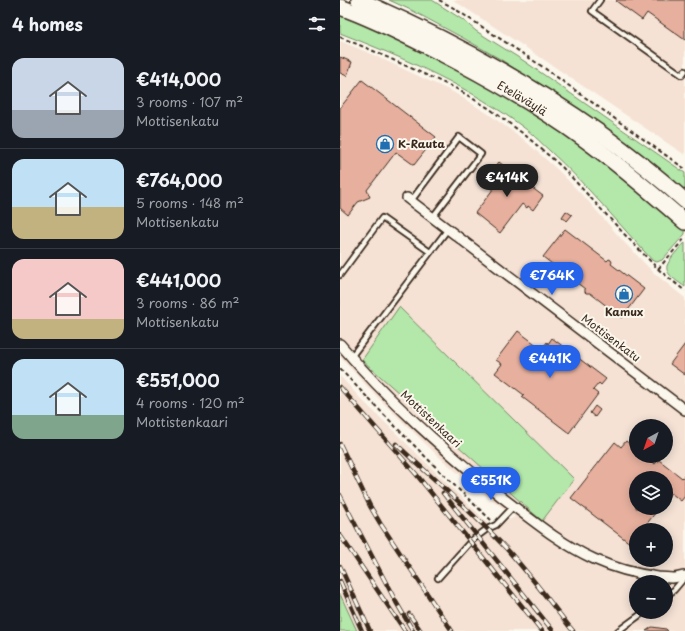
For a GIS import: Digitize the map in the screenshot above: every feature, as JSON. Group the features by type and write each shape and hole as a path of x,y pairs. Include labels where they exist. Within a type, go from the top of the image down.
{"highway":[{"name":"Eteläväylä","path":"351,4 398,17 461,48 530,87 569,112 619,148 685,201"},
{"name":"Eteläväylä","path":"351,4 378,22 457,61 536,107 584,139 609,158 641,183 685,222"}],"street":[{"name":"Mottisenkatu","path":"409,200 685,410"},
{"name":"Mottistenkaari","path":"340,344 380,388 431,437 480,479 563,542 593,558 616,567 645,575 672,578 685,576"}],"lane":[{"path":"600,0 592,11 682,75 685,71"},
{"path":"409,200 460,137 481,154 432,218"},
{"path":"340,275 382,218 430,252"},
{"path":"351,357 448,229"},
{"path":"438,578 471,541 487,529 496,525 514,506"},
{"path":"673,591 685,576"},
{"path":"618,631 634,619"}],"path":[{"path":"439,0 540,65 685,169"},
{"path":"340,37 369,48 457,89 490,108 525,134 562,167 627,238 658,269 685,291"},
{"path":"658,269 685,238"},
{"path":"340,369 456,487 496,525"}],"shaded area":[{"path":"453,0 685,0 685,155 528,49"},
{"path":"340,41 453,92 487,113 523,139 559,171 654,273 685,298 685,631 357,631 340,594 340,376 361,399 492,527 515,517 472,485 439,457 376,396 340,357"}],"green space":[{"path":"389,0 432,0 463,20 476,31 524,61 685,173 685,195 564,101 500,59 413,11"},
{"path":"340,12 457,67 526,107 587,147 685,229 685,234 662,260 657,262 653,261 577,177 530,132 461,87 389,53 340,33"},
{"path":"685,243 685,287 670,275 667,265"},
{"path":"399,307 574,479 542,521 362,360"},
{"path":"340,594 357,631 340,631"}],"building":[{"path":"685,0 685,40 647,13 642,20 616,1"},
{"path":"340,57 352,62 347,76 340,73"},
{"name":"K-Rauta","path":"362,80 436,137 414,165 396,152 367,190 370,197 358,202 348,215 340,208 340,108"},
{"path":"499,162 518,177 520,174 526,178 523,181 543,196 533,210 522,204 500,233 475,213 497,184 492,181 493,179 488,175"},
{"path":"566,211 572,215 567,221 562,217"},
{"path":"565,229 607,261 609,259 611,260 611,264 644,289 622,318 590,293 586,293 585,289 543,257"},
{"path":"518,331 542,349 552,338 606,379 601,385 599,383 593,390 598,394 569,433 522,397 524,395 495,373 502,364 496,360"},
{"path":"685,344 685,375 670,364"},
{"path":"595,406 600,410 595,417 590,413"},
{"path":"626,441 629,443 629,463 663,463 682,478 685,475 685,496 681,501 673,495 673,471 629,471 629,515 654,515 647,523 629,523 629,542 571,498 615,442 621,447"},
{"path":"652,627 666,629 668,631 646,631"}],"railway":[{"path":"340,387 416,474 542,631"},
{"path":"340,444 370,506 380,523 452,631"},
{"path":"396,444 463,505 511,553 573,631"},
{"path":"443,493 553,631"},
{"path":"340,495 396,602 413,631"},
{"path":"340,535 405,631"},
{"path":"340,566 370,631"},
{"path":"340,581 362,631"},
{"path":"409,614 421,631"}],"place":[{"name":"K-Rauta","path":"385,144"},
{"name":"Kamux","path":"624,294"}]}
